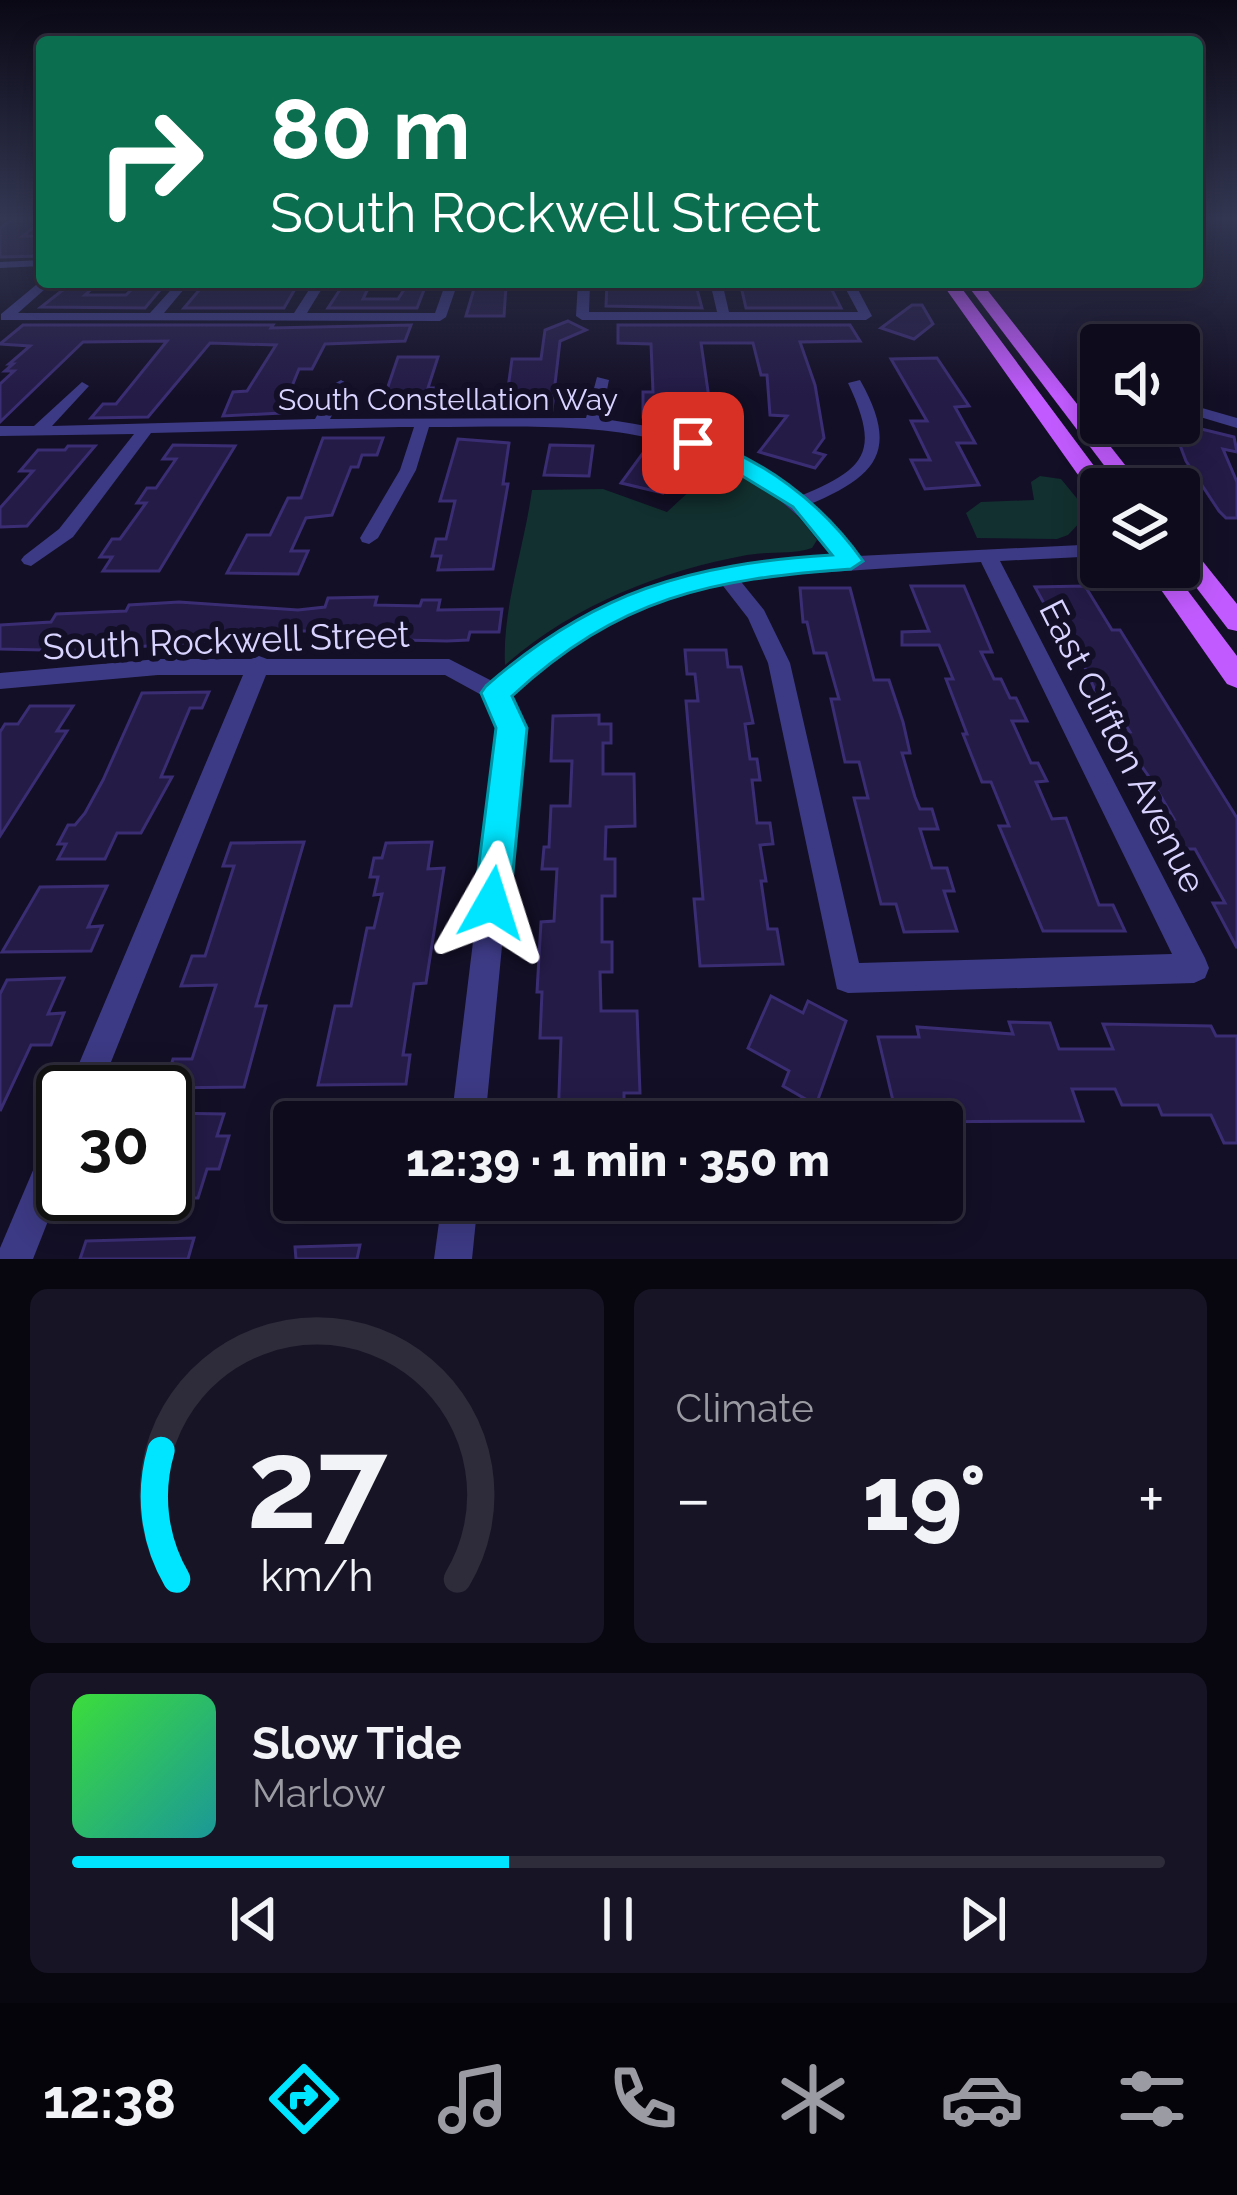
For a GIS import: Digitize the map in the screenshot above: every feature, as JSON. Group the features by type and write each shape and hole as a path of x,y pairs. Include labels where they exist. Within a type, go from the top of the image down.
{"main road":[{"path":"953,288 1085,468"},
{"path":"978,288 1117,468"},
{"path":"1200,578 1237,622"},
{"path":"1172,588 1237,676"}],"street":[{"path":"40,288 6,317 440,316 450,288"},
{"path":"154,317 179,288"},
{"path":"298,317 316,288"},
{"path":"584,288 582,316 866,316 851,288"},
{"path":"717,288 724,316"},
{"path":"593,422 602,380"},
{"path":"801,502 842,486 867,467 878,439 873,415 855,383"},
{"path":"321,422 341,384"},
{"path":"38,431 82,386"},
{"path":"1200,412 1237,423"},
{"name":"South Constellation Way","path":"0,431 145,431 321,422 593,422 649,430 734,461 801,502 851,561"},
{"path":"369,538 408,470 423,422"},
{"path":"31,560 67,533 145,431"},
{"path":"470,1101 511,728 496,693 548,647 622,605 724,574 851,561 1080,550"},
{"path":"988,556 1016,565 1080,565"},
{"name":"East Clifton Avenue","path":"724,574 757,615 779,663 848,979 1194,968 988,556"},
{"path":"94,1065 259,664"},
{"name":"South Rockwell Street","path":"0,681 158,667 449,667 496,693"},
{"path":"14,1259 36,1206"},
{"path":"453,1259 458,1221"}],"green space":[{"path":"722,461 787,505 817,540 812,548 747,555 650,581 588,608 505,665 510,600 532,490 603,489 667,512"},
{"path":"1040,476 1061,479 1080,502 1080,522 1057,539 977,538 966,513 981,502 1034,500 1031,482"}],"building":[{"path":"65,288 93,288 85,295 126,295 133,288 162,288 145,308 41,307"},
{"path":"201,288 296,288 284,308 184,308"},
{"path":"341,288 368,288 363,299 398,299 405,288 425,288 417,308 328,308"},
{"path":"474,288 506,288 504,316 466,316"},
{"path":"607,288 697,288 702,308 606,306"},
{"path":"741,288 831,288 841,308 746,308"},
{"path":"912,305 922,305 933,324 914,339 881,328"},
{"path":"568,321 586,330 560,341 552,410 505,410 512,359 541,359 545,330"},
{"path":"23,325 411,325 405,341 325,344 312,369 299,369 281,413 223,416 233,392 247,391 276,345 210,343 148,417 91,418 103,404 116,404 167,341 83,342 0,422 0,384 14,371 5,371 30,346 0,344"},
{"path":"618,325 850,325 860,341 800,342 815,385 824,438 814,452 825,455 815,468 759,452 787,416 770,415 767,375 761,375 753,343 701,343 709,398 700,398 701,414 643,417 643,392 653,392 651,344 618,343"},
{"path":"398,357 438,357 427,410 380,410"},
{"path":"937,358 969,406 955,407 975,443 957,443 979,485 925,489 911,460 930,460 911,421 927,421 891,359"},
{"path":"1200,429 1234,437 1237,452 1223,449 1237,482 1237,518 1226,518 1219,511 1200,482 1200,468 1191,468 1180,444 1200,444"},
{"path":"323,438 383,438 377,455 362,455 358,467 351,467 332,515 306,518 291,551 308,551 298,574 227,573 247,535 270,535 288,498 301,498"},
{"path":"458,439 509,443 503,484 508,484 493,569 438,570 441,556 432,556 436,539 446,539 455,501 440,501"},
{"path":"173,445 235,446 159,571 103,571 112,557 100,557 146,503 137,503 147,488 156,488 176,459 163,459"},
{"path":"550,445 593,446 589,476 544,475"},
{"path":"95,446 27,526 0,527 0,508 33,471 20,471 38,450"},
{"path":"643,453 680,467 663,493 621,483"},
{"path":"911,586 964,586 992,652 981,652 994,679 1001,679 1010,698 1016,698 1027,721 1012,721 1031,763 1038,763 1047,781 1036,782 1052,819 1066,818 1099,905 1113,905 1125,931 1043,931 999,826 1009,826 991,782 982,782 963,734 967,734 946,679 953,679 939,645 902,645 902,632 929,631"},
{"path":"1035,587 1086,588 1112,630 1120,630 1237,818 1237,948 1213,903 1225,903 1195,849 1183,849 1166,819 1174,819 1152,781 1135,757 1128,757 1115,733 1130,732 1107,695 1097,695 1077,649 1069,649"},
{"path":"800,588 850,588 874,680 889,680 903,722 910,753 902,753 915,797 920,809 932,809 938,829 920,829 932,868 947,868 954,891 944,891 957,931 904,932 896,904 881,904 854,798 868,798 859,762 845,762 831,699 839,699 826,653 814,653 807,622 803,622"},
{"path":"377,597 375,605 420,606 422,600 440,600 438,610 502,609 499,632 470,632 468,640 447,641 402,640 404,632 367,632 365,639 339,639 342,631 277,631 273,641 246,641 251,631 212,633 208,641 86,651 0,649 0,625 51,622 56,614 126,611 129,605 179,602 298,610 325,607 328,598"},
{"path":"685,650 726,650 728,667 741,667 753,723 745,724 750,759 757,759 760,780 752,780 757,823 770,823 773,844 760,845 766,881 761,881 768,929 777,929 783,964 700,966 694,899 703,899 686,701 698,701 695,674 687,674"},
{"path":"209,692 202,708 190,708 161,777 172,777 141,833 117,833 105,859 58,859 66,844 58,844 68,825 75,825 85,813 142,693"},
{"path":"30,706 73,706 57,731 67,731 0,836 0,732 5,724 18,724"},
{"path":"599,715 599,724 611,724 611,743 603,743 603,774 634,774 635,826 606,827 605,859 615,859 615,896 602,896 602,942 612,942 612,972 600,972 601,1011 637,1011 640,1093 624,1093 624,1101 559,1101 561,1038 540,1038 541,922 554,921 557,869 542,869 544,847 549,847 551,806 570,806 572,761 551,761 553,716"},
{"path":"304,842 256,1006 266,1006 244,1087 192,1088 192,1065 171,1065 173,1059 192,1059 216,985 181,986 192,956 205,956 234,866 223,866 231,843"},
{"path":"432,842 428,869 444,868 426,983 414,984 403,1055 410,1055 406,1084 318,1085 335,1006 351,1006 367,928 374,928 382,894 374,895 378,877 370,877 374,858 382,858 386,843"},
{"path":"107,886 88,927 102,926 91,951 2,952 40,887"},
{"path":"64,978 48,1014 64,1013 51,1045 31,1045 0,1111 0,994 7,980"},
{"path":"771,996 803,1013 808,1001 846,1021 817,1101 783,1086 789,1071 748,1048"},
{"path":"1009,1022 1050,1023 1059,1049 1113,1049 1103,1024 1211,1026 1216,1036 1237,1036 1237,1143 1224,1143 1211,1115 1162,1115 1158,1105 1122,1105 1115,1089 1072,1089 1083,1121 963,1122 963,1101 893,1101 878,1037 919,1037 917,1027 1013,1034"},
{"path":"192,1113 224,1114 217,1136 229,1136 219,1169 207,1169 198,1198 192,1198"},
{"path":"194,1238 188,1259 80,1259 86,1241"},
{"path":"360,1245 357,1259 296,1259 295,1247"}],"route":[{"path":"492,903 511,728 496,693 548,647 622,605 752,568 851,561 801,502 734,461 693,443"}]}
